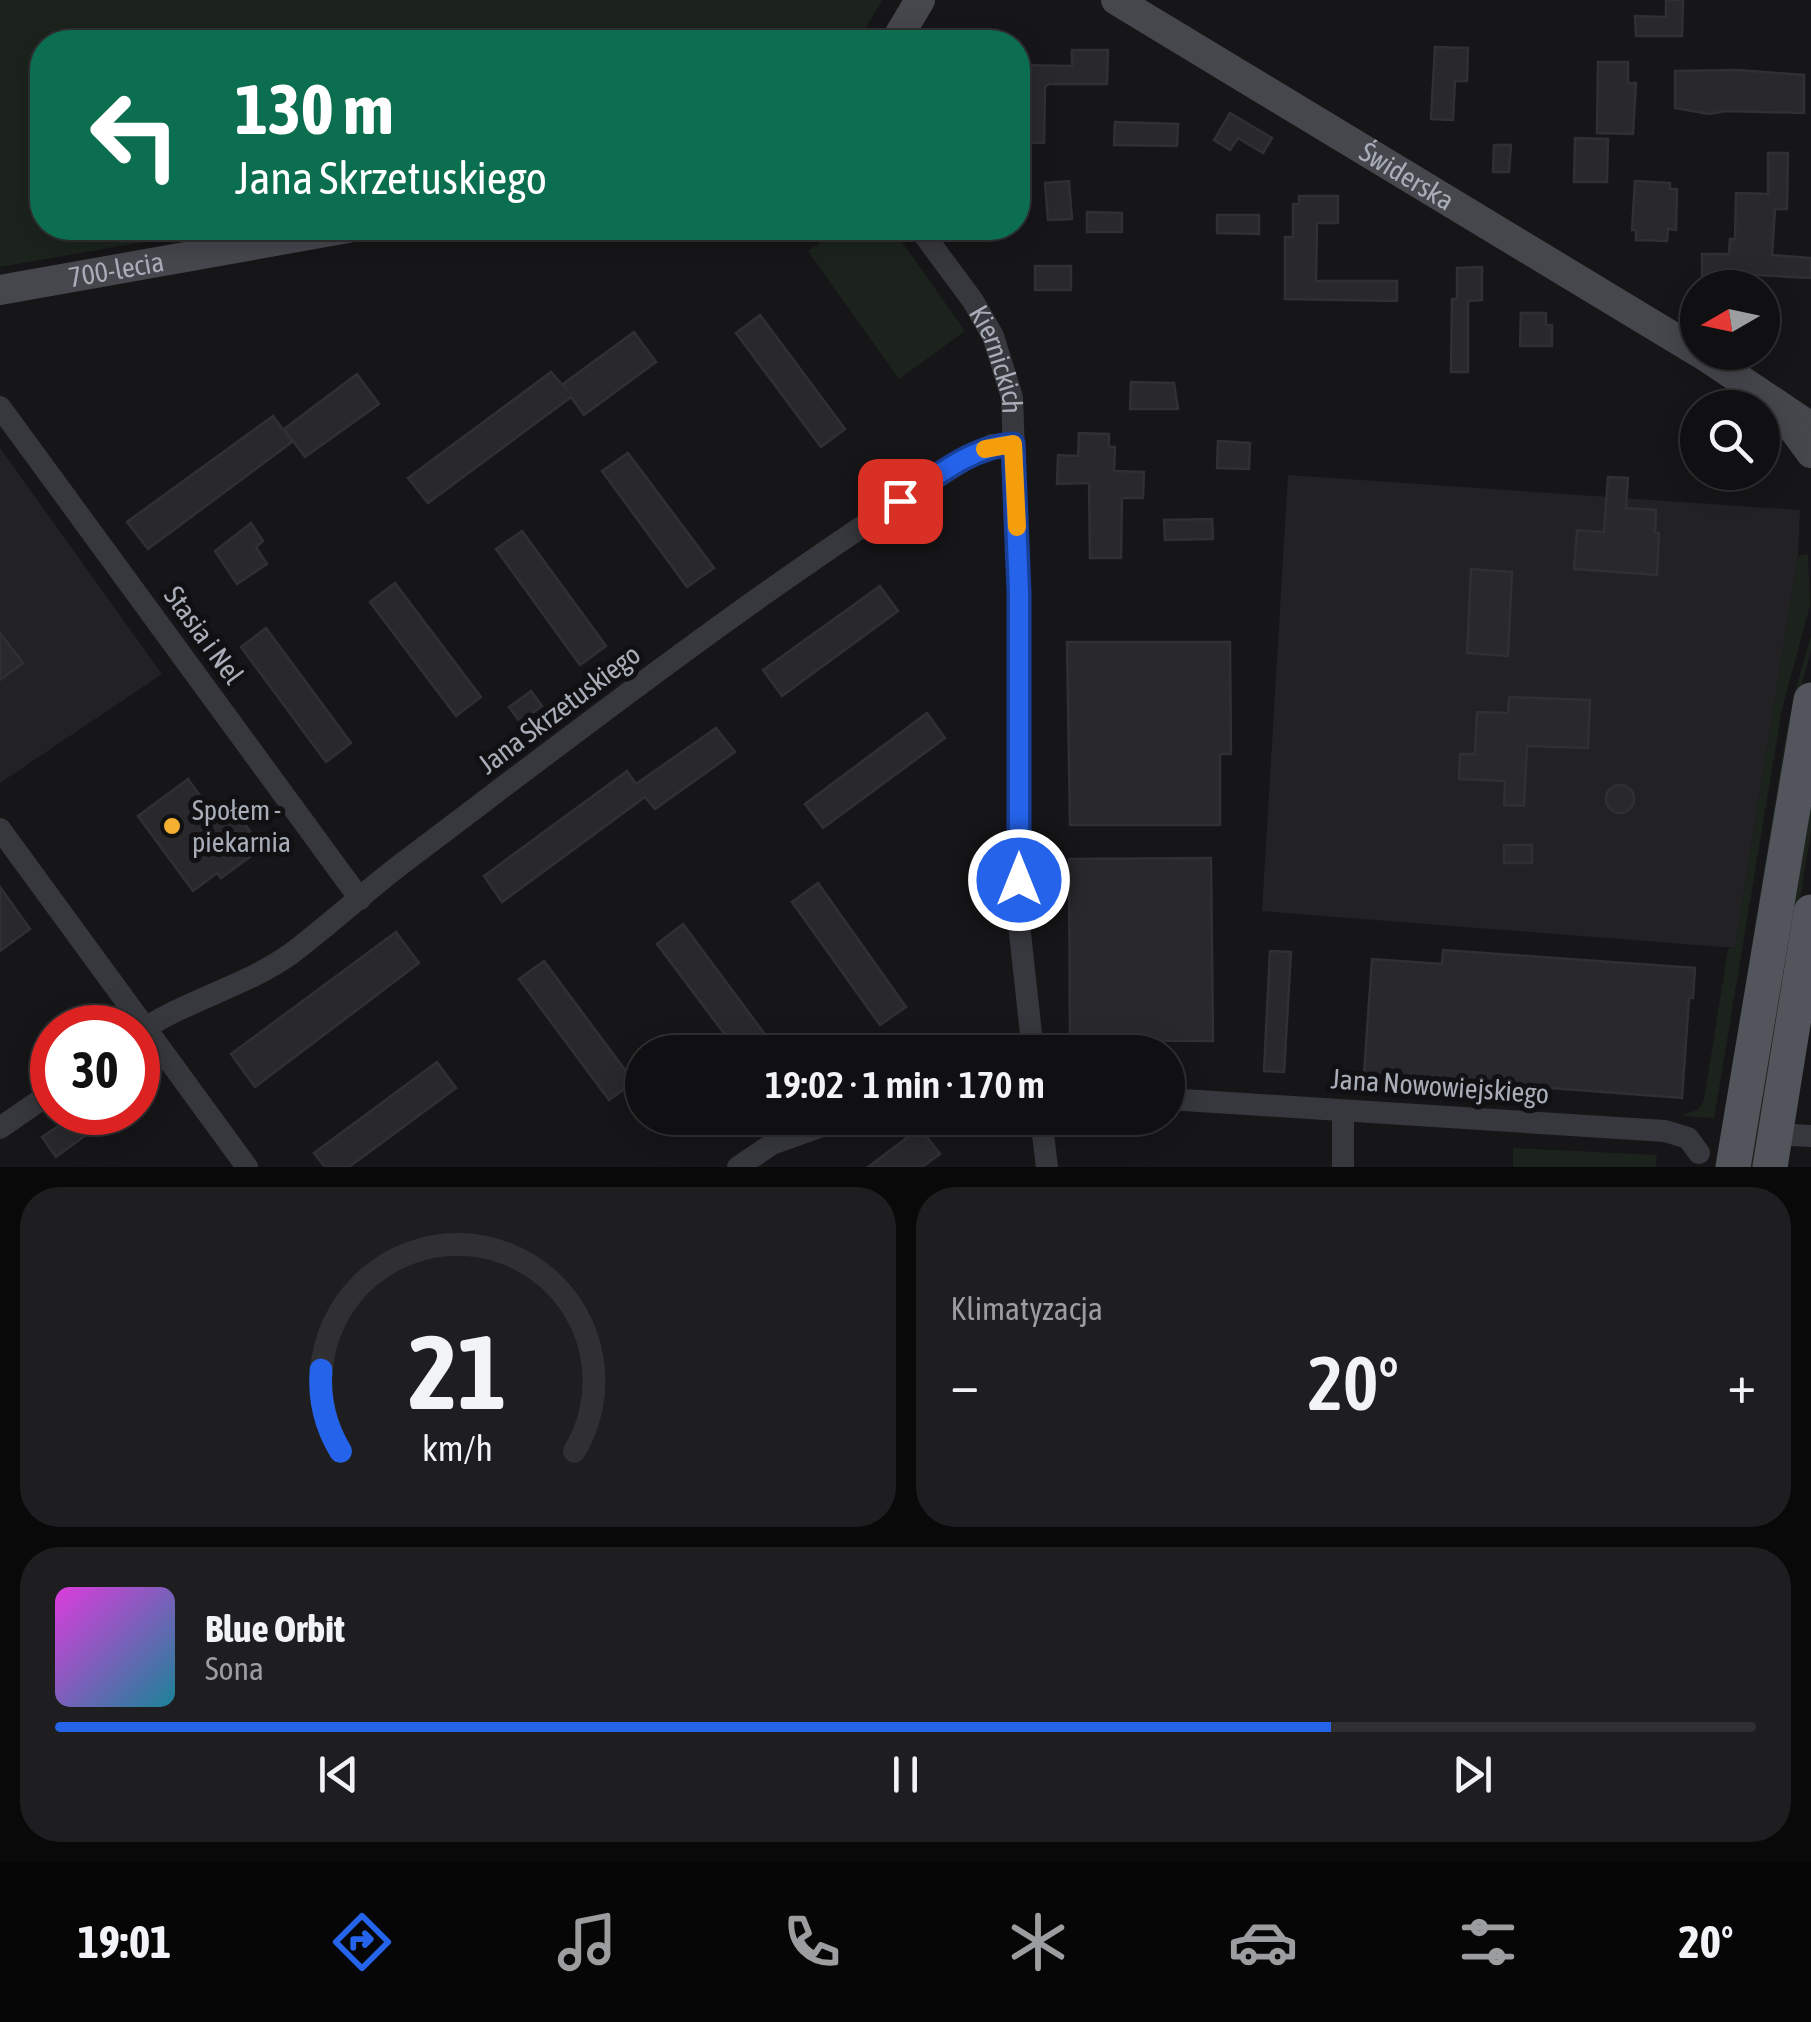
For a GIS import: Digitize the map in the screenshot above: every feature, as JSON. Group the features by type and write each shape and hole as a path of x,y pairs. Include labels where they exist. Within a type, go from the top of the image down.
{"main road":[{"path":"903,30 920,0"},
{"name":"Świderska","path":"1116,0 1680,341"},
{"name":"700-lecia","path":"0,290 281,240"},
{"name":"Świderska","path":"1726,370 1757,390"},
{"name":"Świderska","path":"1780,405 1811,427"},
{"name":"Świderska","path":"1780,413 1811,453"},
{"path":"1734,1167 1811,700"},
{"path":"1773,1151 1811,912"}],"street":[{"name":"Kiernickich","path":"928,240 993,336 1012,397 1019,592 1018,915 1031,1035"},
{"name":"Stasia i Nel","path":"0,407 360,899"},
{"name":"Jana Skrzetuskiego","path":"160,1018 268,968 428,844 818,558 978,452 992,445 1013,444"},
{"path":"0,829 123,1005"},
{"path":"160,1055 247,1167"},
{"name":"Jana Nowowiejskiego","path":"1185,1100 1665,1130 1688,1138 1699,1153"},
{"path":"0,1128 30,1107"},
{"path":"1343,1110 1343,1167"},
{"path":"738,1167 772,1144 797,1135"},
{"path":"1043,1135 1048,1167"},
{"path":"1773,1151 1811,1136"}],"shaded area":[{"path":"0,0 882,0 865,30 30,30 30,240 155,240 0,267"},
{"path":"824,240 901,240 965,331 899,379 808,251"},
{"path":"0,448 162,674 0,783"},
{"path":"1288,475 1800,510 1798,556 1735,948 1262,911"},
{"path":"1808,554 1810,605 1782,709 1714,1118 1680,1116 1699,1109 1704,1100 1728,949 1735,947 1798,556"},
{"path":"1811,636 1811,650 1798,698 1716,1167 1784,746"},
{"path":"1811,772 1811,831 1757,1167 1748,1167"},
{"path":"1513,1148 1657,1155 1656,1167 1513,1167"}],"building":[{"path":"1666,0 1683,0 1682,36 1636,36 1635,16 1666,17"},
{"path":"1435,47 1468,48 1467,81 1455,81 1453,120 1431,119"},
{"path":"1072,50 1108,50 1107,84 1045,87 1044,143 1030,142 1030,65 1072,66"},
{"path":"1598,62 1628,62 1628,83 1636,83 1633,134 1597,133"},
{"path":"1675,71 1804,75 1804,113 1709,114 1675,108"},
{"path":"1230,113 1272,138 1263,153 1238,138 1230,150 1214,140"},
{"path":"1115,122 1178,124 1177,146 1114,145"},
{"path":"1575,138 1608,139 1607,182 1574,182"},
{"path":"1494,145 1511,145 1509,172 1493,172"},
{"path":"1768,153 1788,153 1787,209 1775,209 1772,255 1811,258 1811,278 1780,276 1780,270 1702,270 1702,254 1729,254 1730,239 1735,239 1736,193 1768,194"},
{"path":"1069,181 1072,219 1048,220 1045,183"},
{"path":"1635,181 1670,183 1670,189 1677,189 1676,230 1668,229 1667,241 1636,240 1636,230 1632,230"},
{"path":"1299,196 1338,196 1338,223 1317,223 1316,281 1397,281 1397,301 1285,299 1285,237 1293,237 1293,204 1299,204"},
{"path":"1087,212 1122,213 1122,232 1087,232"},
{"path":"1217,215 1259,215 1259,234 1217,233"},
{"path":"1035,266 1071,266 1071,290 1035,290"},
{"path":"1482,267 1482,300 1468,301 1468,372 1451,372 1452,299 1457,299 1457,268"},
{"path":"1521,313 1546,313 1546,325 1552,325 1552,346 1520,346"},
{"path":"760,315 845,429 821,447 736,333"},
{"path":"634,332 656,362 584,415 571,397 428,503 408,478 551,372 567,390 563,384"},
{"path":"357,374 379,404 305,457 284,429"},
{"path":"1131,382 1174,383 1178,409 1130,409"},
{"path":"273,416 292,442 148,549 127,522"},
{"path":"1079,433 1109,434 1109,447 1115,447 1114,471 1144,472 1143,498 1122,498 1121,558 1090,558 1089,483 1057,484 1058,455 1078,456"},
{"path":"1218,441 1250,443 1249,469 1217,468"},
{"path":"628,453 714,568 687,587 602,471"},
{"path":"1608,477 1628,478 1626,508 1656,510 1657,575 1574,569 1577,530 1604,532"},
{"path":"1212,519 1213,539 1165,540 1164,520"},
{"path":"251,523 263,541 256,547 267,564 237,584 215,551"},
{"path":"522,531 606,646 580,665 496,549"},
{"path":"1471,569 1512,572 1508,656 1467,653"},
{"path":"395,583 481,697 456,716 370,602"},
{"path":"880,586 898,611 782,696 763,670"},
{"path":"266,628 351,743 326,762 241,647"},
{"path":"0,633 23,663 0,680"},
{"path":"1067,642 1230,642 1231,754 1220,754 1220,825 1070,825"},
{"path":"531,691 542,706 520,722 509,707"},
{"path":"1509,697 1590,700 1588,748 1527,746 1524,806 1504,805 1505,781 1459,779 1460,754 1475,754 1477,712 1508,713"},
{"path":"927,713 945,738 823,828 805,804"},
{"path":"716,728 735,752 655,809 645,797 502,902 484,876 627,771 636,784"},
{"path":"188,779 216,818 232,806 262,848 221,878 217,873 193,891 138,816"},
{"path":"1620,785 1630,789 1634,799 1630,809 1620,813 1610,809 1606,799 1610,789"},
{"path":"1504,845 1532,845 1532,863 1504,863"},
{"path":"1211,858 1213,1041 1185,1041 1185,1035 1070,1035 1069,859"},
{"path":"818,883 906,1007 880,1025 792,902"},
{"path":"0,887 30,929 0,951"},
{"path":"683,924 765,1035 725,1035 657,944"},
{"path":"396,932 419,963 255,1087 231,1054"},
{"path":"1443,950 1695,968 1682,1098 1364,1074 1372,959 1442,964"},
{"path":"1270,951 1291,952 1284,1072 1264,1071"},
{"path":"544,961 625,1070 625,1088 609,1100 519,979"},
{"path":"437,1062 456,1088 349,1167 325,1167 314,1153"},
{"path":"45,1135 86,1135 56,1157 42,1137"},
{"path":"911,1135 925,1135 940,1154 922,1167 868,1167"}],"slow traffic":[{"path":"985,449 1013,444 1017,527"}],"place":[{"name":"Społem - piekarnia","path":"172,826"}],"route":[{"path":"900,501 978,452 992,445 1013,444 1019,592 1019,880"}]}
